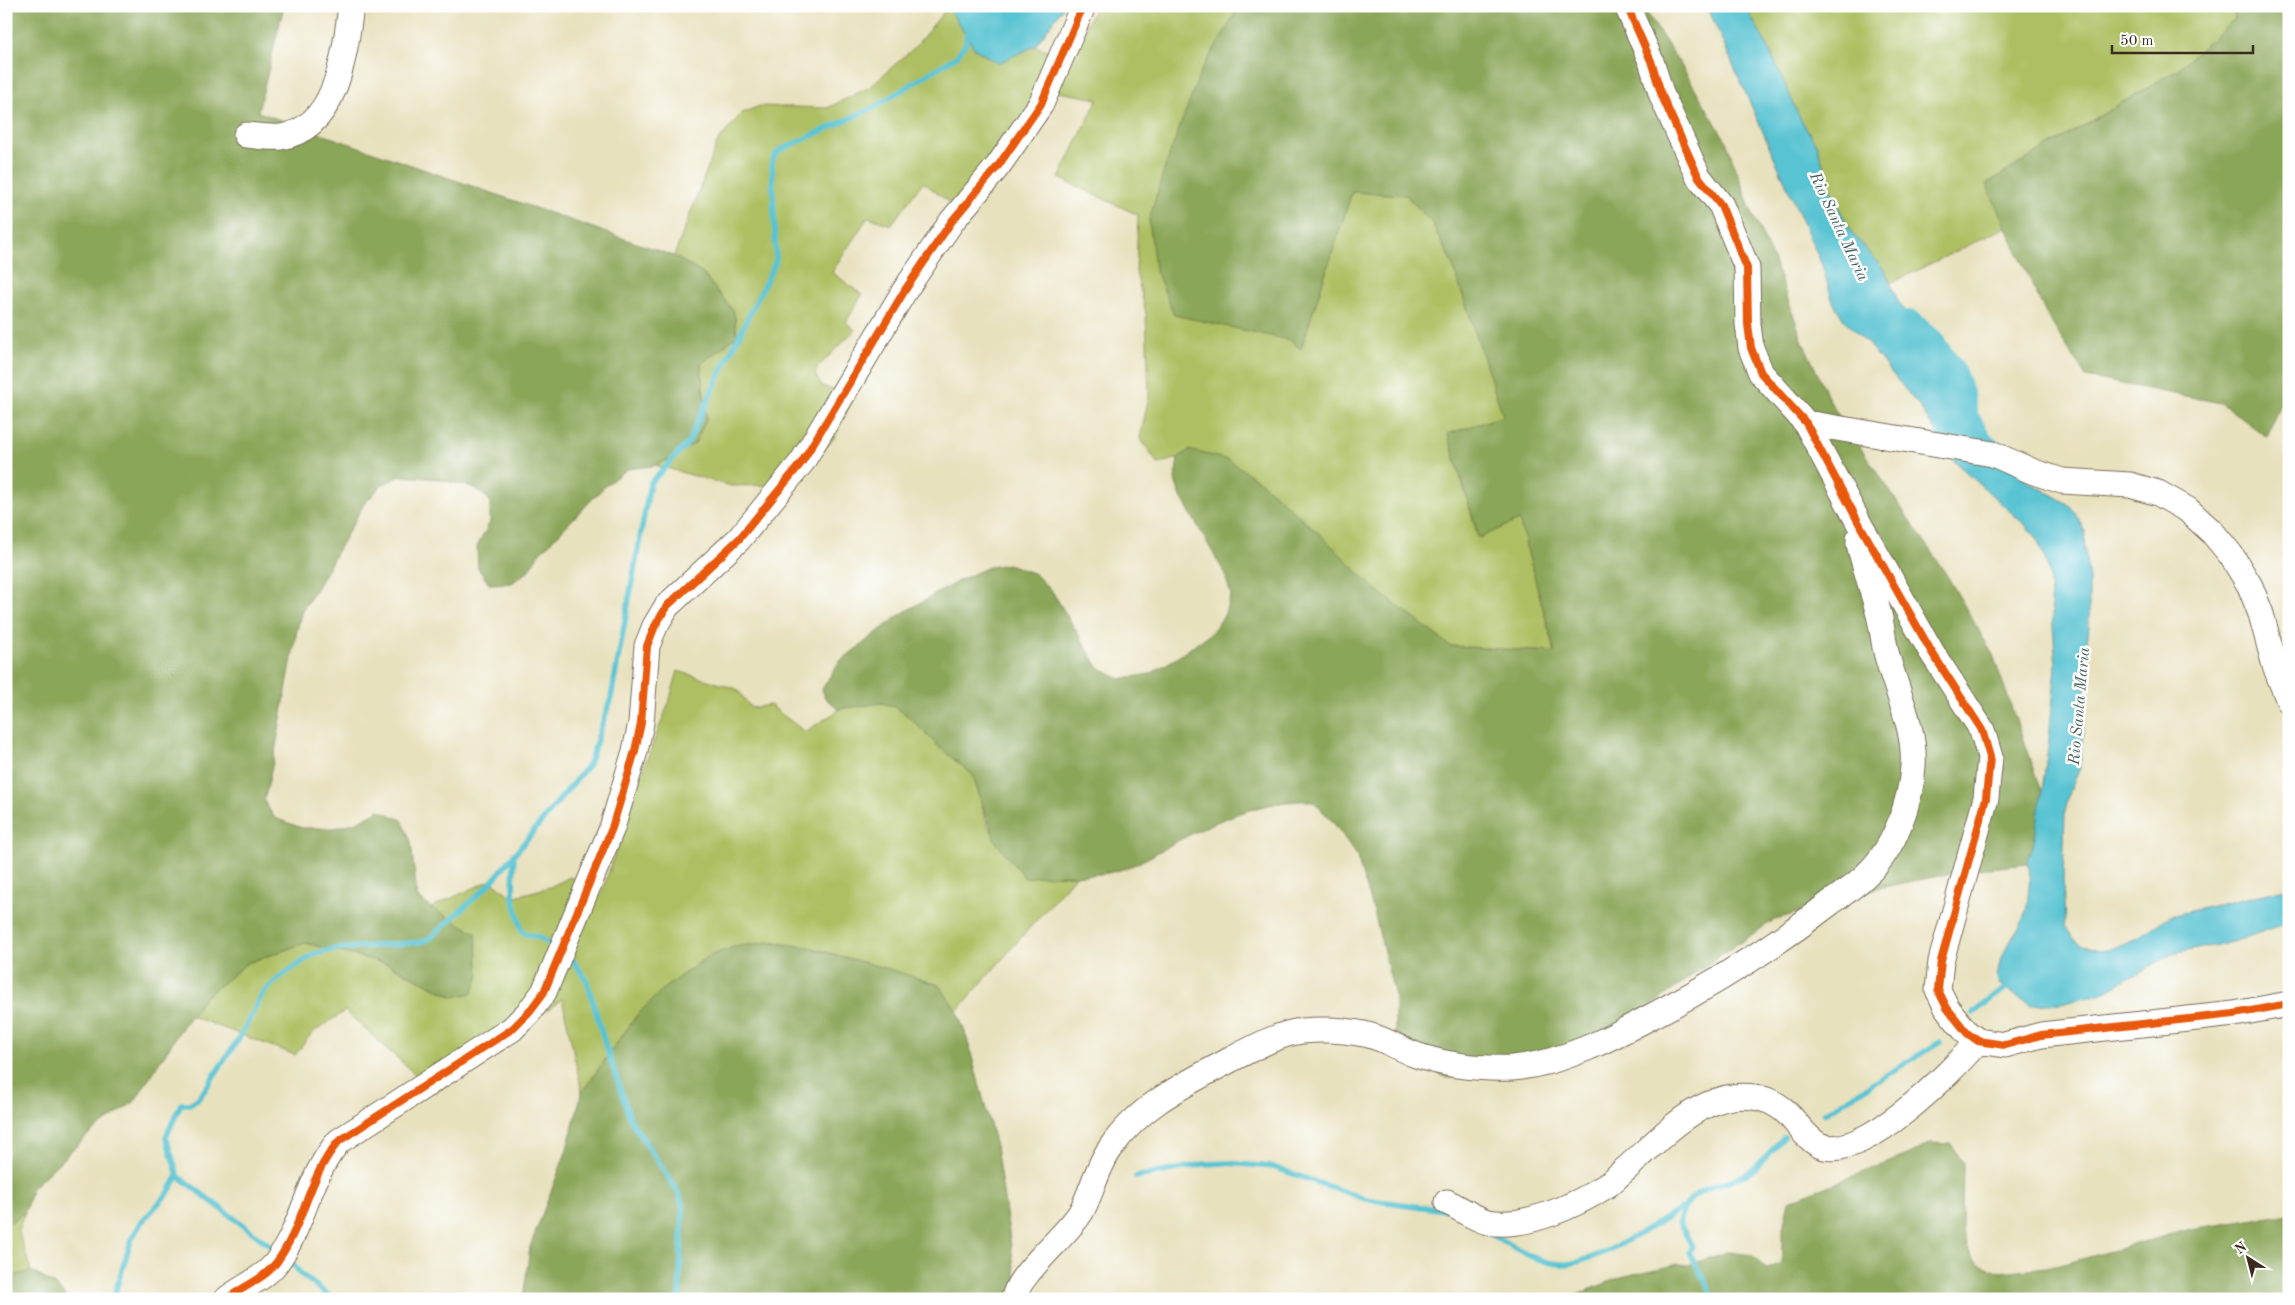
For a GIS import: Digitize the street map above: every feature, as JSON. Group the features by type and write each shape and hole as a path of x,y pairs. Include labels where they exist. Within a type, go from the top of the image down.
{"street":[{"path":"246,135 280,137 299,131 318,116 334,90 345,51 351,6"},
{"path":"227,1299 259,1278 275,1264 287,1246 323,1162 339,1141 512,1029 529,1012 544,992 615,820 641,723 647,646 655,626 668,606 739,539 802,462 905,290 952,221 998,166 1041,104 1083,6"},
{"path":"1627,6 1651,61 1662,96 1698,176 1720,205 1747,268 1748,324 1752,348 1761,373 1806,423 1860,527 1931,651 1982,730 1990,757 1986,798 1941,961 1938,990 1946,1008 1968,1033 1978,1041 2005,1046 2040,1035 2234,1014 2289,1004"},
{"path":"1806,423 1993,454 2034,472 2062,481 2139,487 2158,493 2188,510 2213,533 2231,554 2250,586 2261,614 2275,666 2289,701"},
{"path":"1014,1299 1015,1291 1025,1276 1071,1227 1082,1210 1108,1151 1125,1129 1145,1110 1188,1082 1259,1045 1278,1037 1301,1031 1334,1031 1368,1034 1419,1056 1468,1067 1514,1068 1564,1057 1622,1032 1686,998 1750,960 1805,923 1870,872 1893,840 1905,809 1913,766 1910,733 1886,652 1878,613 1858,544 1860,527"},
{"path":"1447,1202 1487,1222 1519,1223 1550,1214 1606,1186 1685,1119 1710,1103 1743,1096 1768,1099 1786,1112 1809,1137 1820,1145 1834,1148 1854,1143 1873,1134 1931,1090 1978,1041"}],"green space":[{"path":"6,6 284,6 258,112 674,256 703,274 734,312 737,336 701,364 706,420 695,443 674,457 653,466 627,469 606,485 539,554 528,571 512,583 489,584 478,568 477,547 490,522 490,500 473,487 438,479 400,476 382,485 364,504 312,596 302,610 264,801 275,818 302,828 335,828 357,822 379,810 402,820 411,842 417,896 431,908 476,933 479,976 472,993 454,997 388,964 305,943 247,963 205,997 183,1026 134,1102 90,1133 32,1188 25,1212 6,1225"},
{"path":"1096,6 1240,6 1200,73 1289,340 1301,348 1352,192 1406,195 1432,223 1452,263 1504,416 1448,434 1478,537 1519,519 1555,653 1450,646 1373,587 1325,539 1261,482 1189,450 1178,458 1158,464 1140,438 1149,396 1146,313 1136,272 1138,215 1059,178 1098,99 1053,91 968,217 923,182 891,225 868,217 832,272 862,295 846,322 855,330 818,367 815,375 822,386 854,397 834,438 810,465 772,485 731,486 655,465 674,457 706,420 701,364 737,335 734,312 703,274 674,256 718,141 742,113 760,106 827,108 868,88 914,48 948,7 975,49 998,63 1035,46 1070,58"},
{"path":"1240,6 1641,6 1686,73 1726,141 1750,208 1773,259 1803,342 1833,407 1946,574 1993,655 2042,794 2035,838 2028,864 1969,870 1878,888 1774,920 1705,966 1617,1031 1508,1073 1447,1078 1415,1061 1395,1033 1395,996 1374,912 1356,854 1333,822 1313,801 1276,803 1224,819 1137,864 1123,869 1099,874 1025,878 995,841 973,775 939,747 907,715 893,706 882,703 838,709 825,698 822,689 839,662 901,614 960,580 989,567 1008,564 1035,574 1052,591 1098,667 1120,679 1150,674 1178,657 1210,634 1224,616 1231,595 1224,572 1180,495 1175,480 1178,458 1189,450 1229,460 1261,482 1325,539 1373,587 1450,646 1555,652 1519,520 1479,538 1448,434 1503,416 1452,263 1432,223 1406,195 1352,192 1301,349 1289,340 1174,315 1155,268 1149,220 1166,164 1200,73"},
{"path":"1745,6 2233,6 2235,19 2177,70 1987,183 2006,227 1891,283 1885,271 1852,233 1834,199 1817,146 1800,118 1768,47"},
{"path":"2233,6 2289,6 2289,381 2267,437 2221,403 2086,377 2046,314 1986,184 2177,70 2235,19"},
{"path":"678,671 737,689 751,708 770,705 805,732 842,708 882,703 893,706 907,715 939,747 973,775 988,826 1025,878 1046,874 1076,875 957,1011 939,985 810,947 768,942 707,957 663,989 637,1015 582,1092 562,999 436,1093 345,1011 312,1033 295,1055 191,1016 205,997 247,963 305,943 388,964 453,997 476,933 430,908 491,880 512,897 550,887 570,877 601,895 644,767 668,705"},
{"path":"768,942 810,948 889,969 939,985 957,1011 966,1035 996,1146 1019,1299 523,1299 530,1247 566,1152 582,1092 637,1015 663,989 707,957 733,947"},
{"path":"1930,1143 1951,1144 1963,1163 1962,1230 1970,1254 1979,1264 2001,1272 2056,1266 2191,1229 2289,1214 2289,1299 1566,1299 1621,1277 1679,1264 1688,1265 1727,1252 1752,1255 1766,1269 1782,1263 1782,1233 1789,1201 1910,1154"},
{"path":"25,1212 18,1231 31,1271 6,1278 6,1225"},
{"path":"31,1271 55,1285 68,1299 6,1299 6,1278"}],"water":[{"path":"1064,6 1035,46 998,63 975,49 948,7"},
{"path":"1707,6 1745,6 1768,47 1800,118 1817,146 1834,199 1852,233 1885,271 1898,301 1934,350 1946,372 1955,402 1956,419 1966,432 2026,480 2068,504 2075,512 2085,532 2084,545 2089,579 2089,627 2084,665 2086,692 2080,768 2070,791 2065,811 2063,880 2065,926 2075,940 2081,944 2099,950 2113,948 2135,939 2170,916 2289,888 2289,922 2236,941 2172,954 2102,993 2062,1003 2030,1005 1999,984 1997,977 2001,957 2021,924 2027,907 2030,877 2028,858 2035,838 2048,748 2056,667 2049,570 2037,538 1955,462 1919,406 1868,344 1844,320 1833,302 1822,265"}],"waterway":[{"path":"272,1247 178,1176 166,1137 181,1104 190,1104 200,1097 241,1035 263,993 280,977 314,954 336,949 421,942 429,939 490,884 589,764 611,698 650,483 688,443 776,261 772,162 775,155 780,150 875,107 957,56 966,43 967,28"},
{"name":"Rio Santa Maria","path":"1908,327 1927,343 1948,372 1957,395 1961,417 1980,450 1987,453 2004,472"},
{"path":"514,854 513,897 522,931 539,937 553,946"},
{"path":"572,959 587,981 606,1047 631,1121 678,1192 683,1207 679,1299"},
{"path":"1973,1013 2011,984"},
{"path":"1825,1113 1940,1042"},
{"path":"1715,1299 1689,1252 1692,1246 1679,1222 1684,1209 1697,1194 1748,1173 1762,1162 1784,1137"},
{"path":"1136,1177 1204,1164 1227,1163 1273,1167 1365,1199 1444,1210"},
{"path":"113,1299 132,1238 141,1223 168,1193 178,1176"},
{"path":"1488,1232 1532,1257 1551,1263 1573,1263 1623,1243 1682,1208"},
{"path":"291,1262 301,1274 333,1299"}],"cycle path":[{"path":"227,1299 259,1278 276,1263 293,1233 320,1170 339,1141 512,1029 529,1012 544,992 612,828 635,751 641,723 647,646 655,626 667,606 739,539 802,462 905,290 952,221 998,166 1041,104 1083,6"},
{"path":"1627,6 1651,61 1662,96 1698,176 1721,205 1747,268 1748,324 1751,348 1761,373 1806,423 1861,527 1931,651 1982,730 1990,757 1986,798 1941,961 1938,990 1947,1008 1967,1033 1978,1041 2005,1045 2041,1035 2234,1014 2289,1004"}]}
